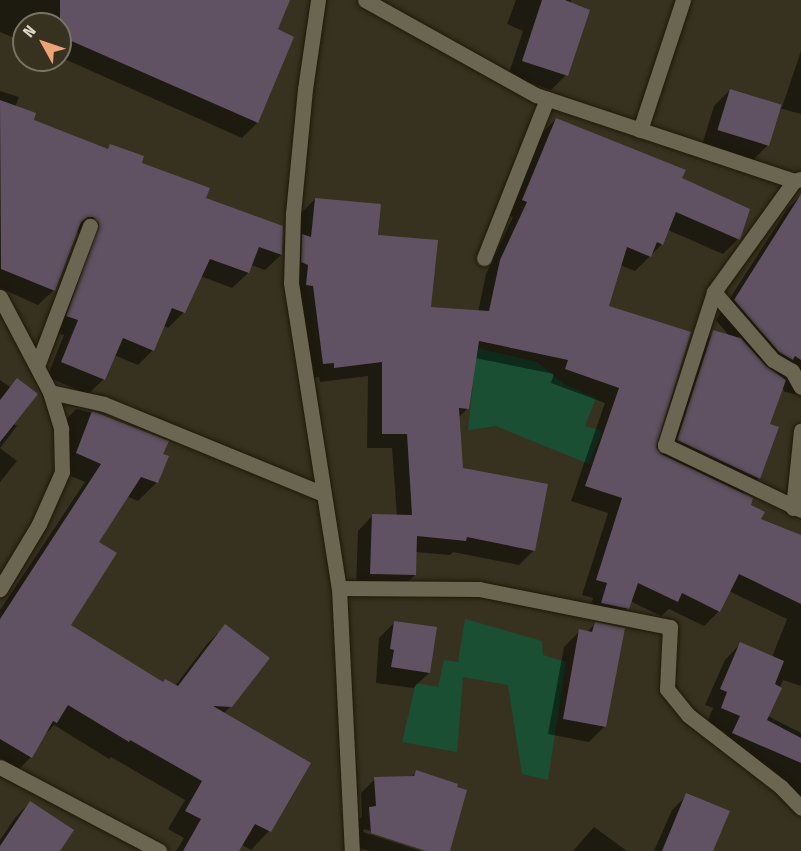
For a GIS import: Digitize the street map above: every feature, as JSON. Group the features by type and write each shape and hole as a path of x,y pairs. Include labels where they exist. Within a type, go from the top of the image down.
{"street":[{"path":"318,0 305,89 293,213 291,283 339,588 352,851"},
{"path":"365,0 547,99 797,180 714,292 665,445 797,509 801,430"},
{"path":"640,130 683,0"},
{"path":"484,258 547,99"},
{"path":"37,366 90,226"},
{"path":"714,292 773,360 792,371 801,387"},
{"path":"0,297 50,392 61,429 62,472 39,524 0,589"},
{"path":"50,392 104,404 323,494"},
{"path":"339,588 479,589 670,627 667,689 688,715 781,787 801,808"},
{"path":"0,767 159,851"}],"green space":[{"path":"477,348 537,362 564,384 596,398 585,426 602,431 589,464 496,426 468,430"},
{"path":"465,619 542,641 543,655 566,662 548,780 522,774 508,685 463,677 457,752 402,742 416,683 438,687 444,660 458,662"}],"building":[{"path":"60,0 290,0 278,29 294,37 258,123 72,41 72,12 60,12"},
{"path":"542,0 565,0 590,10 568,76 522,61"},
{"path":"730,89 782,105 769,146 717,130"},
{"path":"0,100 36,113 34,120 108,149 110,144 144,156 142,163 210,188 206,198 283,226 282,255 259,247 249,273 210,259 185,313 172,308 154,351 123,338 105,380 61,362 78,320 66,316 99,224 93,217 88,217 81,222 55,291 1,269"},
{"path":"556,118 686,170 682,178 750,209 740,240 676,212 663,245 657,242 651,257 627,247 609,306 691,332 656,447 661,454 753,498 751,505 765,512 761,519 801,535 801,604 739,574 720,612 682,593 678,602 638,583 629,609 601,603 607,583 596,580 622,498 585,486 619,388 565,369 568,360 479,341 469,409 459,408 463,468 548,484 535,551 467,537 466,541 417,536 416,575 370,574 372,514 412,515 407,434 382,434 382,362 334,368 334,363 323,364 313,286 306,285 308,265 301,262 302,234 311,237 315,198 381,204 378,235 438,240 431,307 489,311 500,260 527,202 522,200"},
{"path":"801,194 801,360 795,356 793,360 779,352 734,300"},
{"path":"713,330 740,338 739,336 766,366 786,380 770,424 779,427 760,479 677,440"},
{"path":"17,378 38,394 0,442 0,400"},
{"path":"92,411 169,441 163,454 169,456 158,483 141,477 99,542 117,553 71,625 163,682 165,679 178,686 225,624 270,658 232,707 213,706 311,763 271,832 255,824 239,851 183,851 201,819 185,811 202,781 130,740 129,742 68,705 57,723 53,721 32,758 0,739 0,619 101,464 76,453"},
{"path":"394,621 437,627 430,673 391,667 394,650 390,649"},
{"path":"595,622 625,628 606,727 563,719 579,629 592,632"},
{"path":"740,642 784,661 775,684 782,688 767,720 801,738 801,763 732,733 740,716 721,708 727,692 720,689"},
{"path":"416,770 458,784 457,787 467,790 450,851 426,851 371,833 369,807 376,806 374,777 414,776"},
{"path":"686,793 730,811 713,851 662,851"},
{"path":"30,801 74,830 60,851 0,851 0,846"}]}
